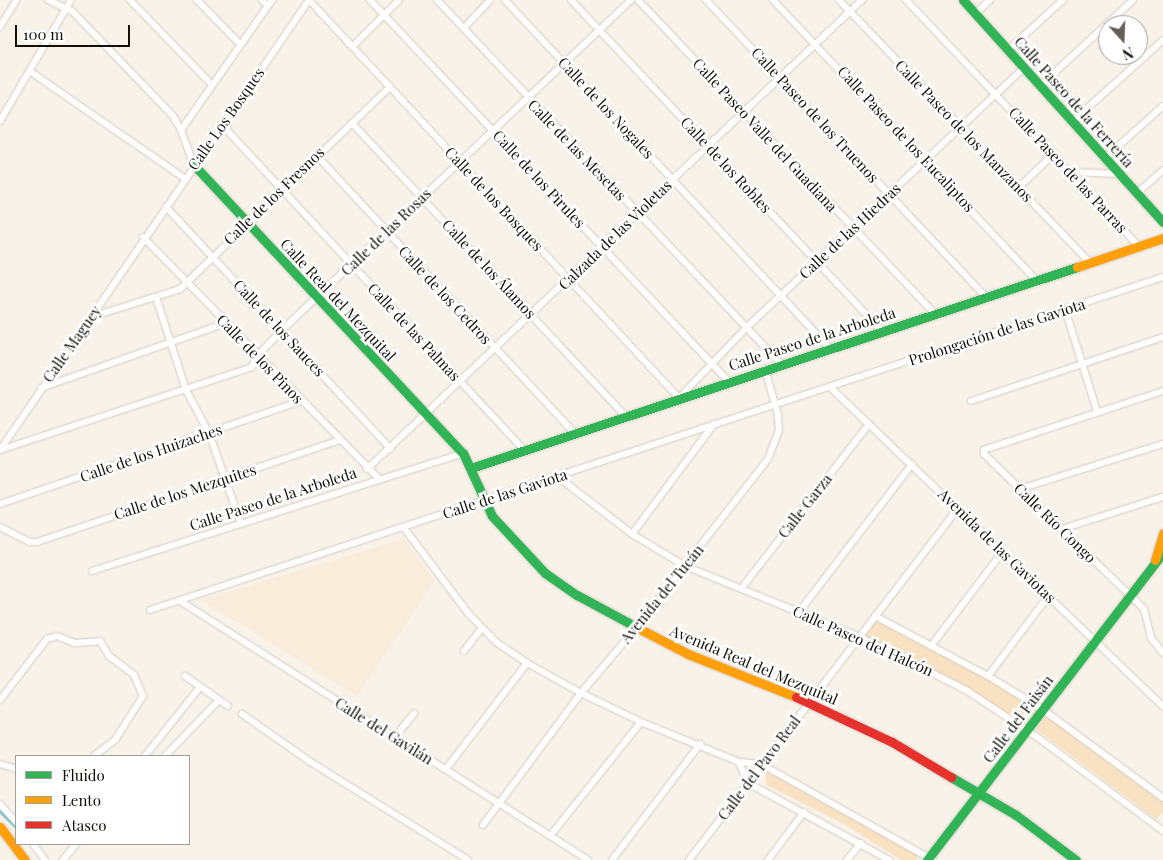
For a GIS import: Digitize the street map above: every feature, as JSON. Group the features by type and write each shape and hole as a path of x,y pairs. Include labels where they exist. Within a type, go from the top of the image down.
{"street":[{"path":"0,27 16,0"},
{"path":"48,0 66,8 173,116 181,130 194,165"},
{"path":"0,120 31,72 71,0"},
{"path":"130,0 212,85"},
{"path":"197,0 240,44"},
{"path":"181,130 270,3 262,0"},
{"name":"Calle de los Bosques","path":"309,0 679,398"},
{"name":"Calle Los Bosques","path":"143,237 223,126 309,0"},
{"name":"Calle de los Pirules","path":"370,0 728,381"},
{"path":"352,47 399,0"},
{"name":"Calle de las Mesetas","path":"436,0 781,364"},
{"path":"464,28 490,0"},
{"name":"Calle de los Nogales","path":"505,0 830,348"},
{"name":"Calle de los Robles","path":"571,0 881,330"},
{"name":"Calle de las Rosas","path":"0,450 248,369 257,356 317,297 352,266 527,97 631,0"},
{"name":"Calle Paseo Valle del Guadiana","path":"638,0 934,312"},
{"name":"Calle Paseo de los Truenos","path":"706,0 985,296"},
{"name":"Calle Paseo de los Eucaliptos","path":"773,0 926,159 1036,280"},
{"name":"Calle Paseo de los Manzanos","path":"839,0 1089,262"},
{"name":"Calzada de las Violetas","path":"367,469 391,449 495,348 569,280 637,212 745,113 862,0"},
{"name":"Calle Paseo de las Parras","path":"906,0 1054,154 1139,246"},
{"name":"Calle Paseo de la Ferrería","path":"964,0 1163,222"},
{"path":"976,13 990,0"},
{"path":"1009,50 1063,0"},
{"path":"1041,85 1133,0"},
{"path":"1072,122 1163,40"},
{"name":"Calle de las Hiedras","path":"679,398 747,327 854,229 1025,67"},
{"path":"31,72 184,178"},
{"name":"Calle de los Fresnos","path":"91,317 156,297 185,284 212,255 389,88"},
{"path":"1105,158 1163,106"},
{"name":"Calle de los Álamos","path":"352,123 624,416"},
{"name":"Calle de las Palmas","path":"223,126 524,450"},
{"path":"1018,188 1054,154"},
{"name":"Calle de los Cedros","path":"317,156 574,433"},
{"name":"Calle Real del Mezquital","path":"194,165 463,453"},
{"path":"1137,193 1163,170"},
{"path":"1071,172 1120,174"},
{"name":"Calle de los Sauces","path":"166,207 391,449"},
{"name":"Calle de los Pinos","path":"143,237 185,284 379,479"},
{"name":"Calle Maguey","path":"0,450 143,237"},
{"name":"Calle Paseo de la Arboleda","path":"471,468 934,312 1163,238"},
{"name":"Prolongación de las Gaviota","path":"831,388 1163,278"},
{"path":"156,297 186,390 209,433 241,524"},
{"path":"1065,309 1097,411 1163,391"},
{"path":"41,388 226,324"},
{"path":"971,401 1163,337"},
{"name":"Avenida del Tucán","path":"484,825 499,802 581,694 686,566 768,459 779,431 776,404 765,369"},
{"name":"Calle de las Gaviota","path":"150,610 558,477 714,423 831,388"},
{"name":"Avenida de las Gaviotas","path":"831,388 1163,706"},
{"name":"Calle de los Huizaches","path":"0,504 301,401"},
{"name":"Calle Río Congo","path":"1097,411 984,450 984,454 1144,609 1151,638 1163,653"},
{"path":"632,534 714,423"},
{"name":"Calle Garza","path":"741,589 869,424"},
{"name":"Calle de los Mezquites","path":"0,528 30,542 225,480 340,440"},
{"path":"1020,489 1163,444"},
{"name":"Calle Paseo de la Arboleda","path":"92,571 463,453"},
{"name":"Avenida Real del Mezquital","path":"463,453 471,468 483,501 510,540 544,573 636,628 688,654 810,702 892,742 1016,815 1076,860"},
{"path":"799,612 912,464"},
{"name":"Calle Paseo del Halcón","path":"558,477 632,534 686,566 860,636 966,690 1026,730 1163,831"},
{"path":"1062,529 1163,497"},
{"name":"Calle del Pavo Real","path":"688,860 958,508"},
{"path":"404,528 439,579 482,628 527,662 581,694 641,722 700,744 738,762 761,764 930,859"},
{"path":"1161,548 1163,533"},
{"name":"Calle del Faisán","path":"930,859 1130,594 1155,560 1161,548"},
{"path":"931,646 1003,551"},
{"path":"988,676 1049,595"},
{"name":"Calle del Gavilán","path":"180,601 588,860"},
{"name":"Calle Paseo del Halcón","path":"875,616 988,676 1042,709 1163,798"},
{"path":"464,651 482,628"},
{"path":"0,700 47,639 57,636 74,643 100,640 109,656 134,675 142,696 115,740 95,755"},
{"path":"446,769 527,662"},
{"path":"185,676 228,706"},
{"path":"146,755 200,687"},
{"path":"166,755 219,700"},
{"path":"394,738 414,713"},
{"path":"242,714 309,761 468,860"},
{"path":"550,836 641,722"},
{"path":"612,860 700,744"},
{"path":"738,762 748,783 861,843 889,860"},
{"path":"0,764 15,768"},
{"path":"0,804 15,821"},
{"path":"768,860 804,812"},
{"path":"1157,825 1163,818"},
{"path":"0,827 25,860"},
{"path":"847,860 861,843"},
{"path":"34,845 45,860"},
{"path":"63,860 75,845"}],"shaded area":[{"path":"404,539 435,580 357,696 201,600"},
{"path":"876,617 1042,709 1026,730 949,677 860,637"},
{"path":"1046,716 1163,803 1163,813 1156,819 1036,729"},
{"path":"765,770 919,855 916,860 901,860 844,824 766,785"}],"waterway":[{"path":"0,811 15,826"}],"traffic: fast":[{"path":"963,0 1163,222"},
{"path":"194,165 463,453 492,516 545,573 577,595 638,628"},
{"path":"471,468 1077,267"},
{"path":"927,860 1163,552"},
{"path":"951,777 1016,815 1076,860"}],"traffic: slow":[{"path":"1077,267 1163,238"},
{"path":"1155,560 1163,533"},
{"path":"638,628 688,654 796,697"},
{"path":"0,827 25,860"}],"traffic: jam":[{"path":"796,697 892,742 951,777"}]}
